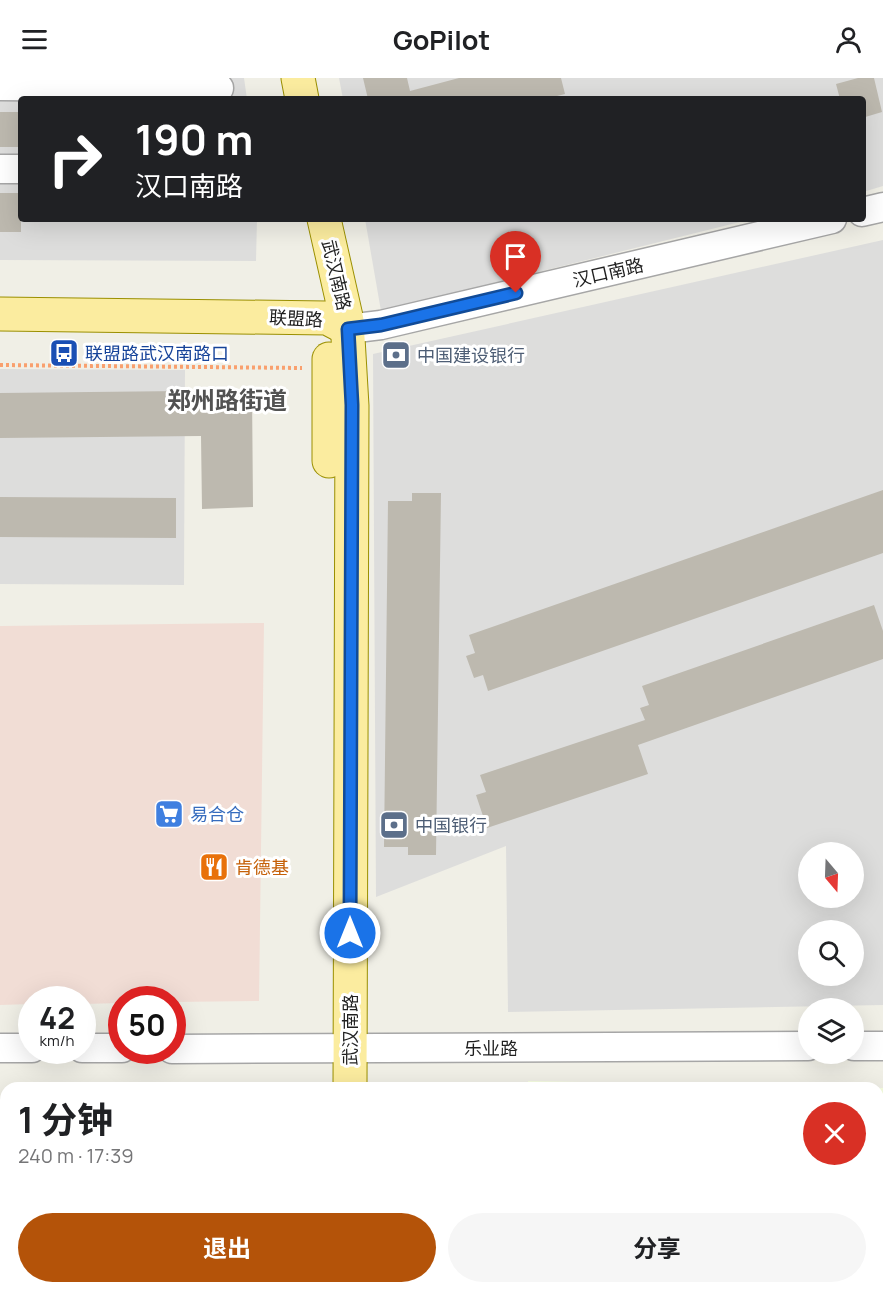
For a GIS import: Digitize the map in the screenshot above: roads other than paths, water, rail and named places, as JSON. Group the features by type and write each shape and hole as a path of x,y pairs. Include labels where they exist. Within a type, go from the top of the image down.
{"main road":[{"path":"276,78 279,96"},
{"path":"298,78 301,96"},
{"name":"武汉南路","path":"305,222 352,405 341,1039 332,1082"},
{"name":"武汉南路","path":"325,222 347,321 333,338 333,811 341,1039 349,1082"},
{"name":"联盟路","path":"0,314 333,338"},
{"name":"联盟路","path":"0,334 333,338"}],"street":[{"path":"0,86 219,88"},
{"path":"0,169 18,169"},
{"path":"866,211 883,207"},
{"name":"汉口南路","path":"333,338 819,222"},
{"path":"0,1029 18,1029"},
{"name":"乐业路","path":"186,1048 341,1039 798,1029"},
{"path":"864,1029 883,1029"},
{"name":"乐业路","path":"186,1030 341,1039 798,1046"},
{"path":"864,1046 883,1046"},
{"path":"0,1048 18,1048"}],"place":[{"name":"联盟路武汉南路口","path":"64,353"},
{"name":"中国建设银行","path":"396,355"},
{"name":"易合仓","path":"169,814"},
{"name":"中国银行","path":"394,825"},
{"name":"肯德基","path":"214,867"}],"district":[{"name":"郑州路街道","path":"227,399"}]}
